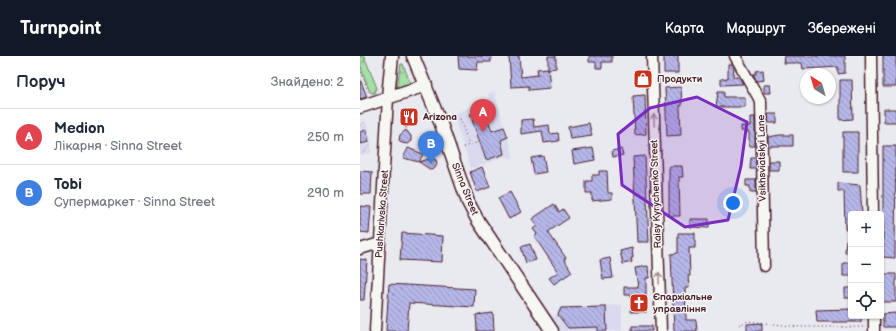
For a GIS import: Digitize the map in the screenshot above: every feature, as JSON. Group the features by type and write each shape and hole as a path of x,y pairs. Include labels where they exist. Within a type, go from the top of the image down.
{"main road":[{"path":"388,97 392,56"},
{"name":"Sinna Street","path":"413,56 426,85 468,202 476,219 552,331"},
{"path":"360,107 426,85"}],"street":[{"name":"Raisy Kyrychenko Street","path":"652,56 661,331"},
{"name":"Vsikhsviatskyi Lane","path":"735,56 761,102 764,266"},
{"path":"871,56 873,211"},
{"name":"Pushkarivska Street","path":"375,331 388,97"},
{"path":"360,249 380,243"},
{"path":"871,329 873,319"}],"path":[{"path":"360,68 371,98"},
{"path":"460,119 469,145"},
{"path":"463,147 479,142"},
{"path":"739,325 748,321 800,327 871,329"}],"highlighted area":[{"path":"697,97 747,122 741,166 728,220 685,227 622,185 618,134 650,108"}],"shaded area":[{"path":"494,92 514,158 504,157 471,169 453,114 488,101 488,94"},
{"path":"366,121 371,141 371,153 360,154 360,123"},
{"path":"622,305 622,331 559,331 550,318 555,316 560,307"}],"green space":[{"path":"360,56 364,56 377,88 375,93 371,93 365,80"},
{"path":"401,64 403,64 410,83 397,87"}],"building":[{"path":"458,56 491,56 491,62 478,62 477,70 459,69"},
{"path":"509,56 519,56 521,77 538,75 537,69 548,68 550,88 529,90 529,86 511,87"},
{"path":"548,56 556,56 556,68 548,69"},
{"path":"589,56 612,56 612,62 602,62 602,68 596,68 596,62 589,62"},
{"path":"664,56 678,56 678,73 664,73"},
{"path":"784,56 845,56 845,73 838,74 838,67 803,68 802,63 783,63"},
{"path":"883,56 896,56 896,87 883,87"},
{"path":"728,64 732,64 734,67 733,77 739,77 743,84 721,85 721,79 728,78"},
{"path":"763,70 764,80 757,81 753,74 756,74 756,71"},
{"path":"360,79 367,97 360,99"},
{"path":"840,80 852,80 853,119 840,120"},
{"path":"764,85 770,85 771,93 764,93"},
{"path":"681,87 681,135 667,136 665,88"},
{"path":"718,91 724,91 724,97 745,97 745,107 716,107"},
{"path":"645,95 646,134 635,135 633,96"},
{"path":"484,109 492,131 504,127 508,137 501,140 504,154 486,160 470,114"},
{"path":"884,109 896,109 896,122 884,122"},
{"path":"405,114 412,118 412,123 406,128 401,122 401,118"},
{"path":"768,114 777,114 777,123 769,123"},
{"path":"750,117 755,117 755,146 749,146 749,132 741,131 741,126 750,126"},
{"path":"533,119 534,127 549,125 550,134 558,133 559,141 544,143 542,131 521,134 521,120"},
{"path":"589,123 592,136 570,139 568,127"},
{"path":"366,130 369,142 360,144 360,132"},
{"path":"406,130 411,136 411,141 407,144 402,143 399,140 400,135"},
{"path":"843,132 858,132 858,172 843,172"},
{"path":"793,135 793,146 768,146 768,137"},
{"path":"883,146 896,146 895,258 884,257"},
{"path":"408,148 423,154 419,162 403,158"},
{"path":"593,148 595,160 574,164 572,151"},
{"path":"621,149 623,155 613,157 612,151"},
{"path":"543,156 546,172 534,174 531,158"},
{"path":"645,156 649,242 637,242 633,157"},
{"path":"432,158 436,160 437,164 435,168 431,170 419,162"},
{"path":"751,158 756,158 756,169 750,169"},
{"path":"769,161 779,161 779,170 769,170"},
{"path":"669,166 682,166 683,177 679,177 680,216 669,216"},
{"path":"482,167 490,187 477,192 470,172"},
{"path":"360,171 372,172 371,194 360,194"},
{"path":"599,171 607,171 608,193 612,193 612,199 592,201 592,193 586,193 586,181 592,181 592,175 599,175"},
{"path":"746,180 756,180 756,192 750,192 750,186 746,186"},
{"path":"838,183 860,185 862,211 848,211 848,229 845,229 844,191 838,191"},
{"path":"510,192 521,212 509,219 498,198"},
{"path":"554,204 559,212 563,209 569,218 548,232 566,258 564,259 572,272 554,284 549,278 558,272 534,236 537,234 533,229 537,226 532,219"},
{"path":"360,206 371,207 369,233 360,232"},
{"path":"690,219 709,219 709,228 690,227"},
{"path":"402,233 443,236 442,262 400,260"},
{"path":"678,233 695,233 695,248 689,248 689,288 685,288 686,320 696,320 697,331 674,331 671,254 678,253"},
{"path":"846,240 848,240 848,253 845,253"},
{"path":"530,244 536,260 526,263 521,247"},
{"path":"632,248 632,262 623,264 620,251"},
{"path":"610,258 613,278 603,279 600,260"},
{"path":"360,259 367,260 364,300 360,300"},
{"path":"843,263 848,263 848,276 843,276"},
{"name":"Єпархіальне управління","path":"648,266 649,278 646,278 646,312 631,312 631,295 624,295 624,287 638,287 635,268"},
{"path":"884,274 896,274 896,302 884,302"},
{"path":"389,284 475,289 474,307 409,303 407,331 386,331"},
{"path":"845,288 848,288 848,298 845,298"},
{"path":"606,307 607,331 598,331 598,327 568,328 558,315 561,308"},
{"path":"848,309 848,319 861,319 861,322 817,322 816,310"},
{"path":"493,313 494,331 477,331 476,315"},
{"path":"896,313 896,327 883,327 884,314"},
{"path":"762,323 762,331 747,331 747,324"},
{"path":"632,326 652,326 652,331 632,331"}],"place":[{"name":"Продукти","path":"643,79"},
{"name":"Arizona","path":"409,117"},
{"name":"Medion","path":"483,132"},
{"name":"Tobi","path":"431,164"},
{"name":"Єпархіальне управління","path":"639,303"}]}
